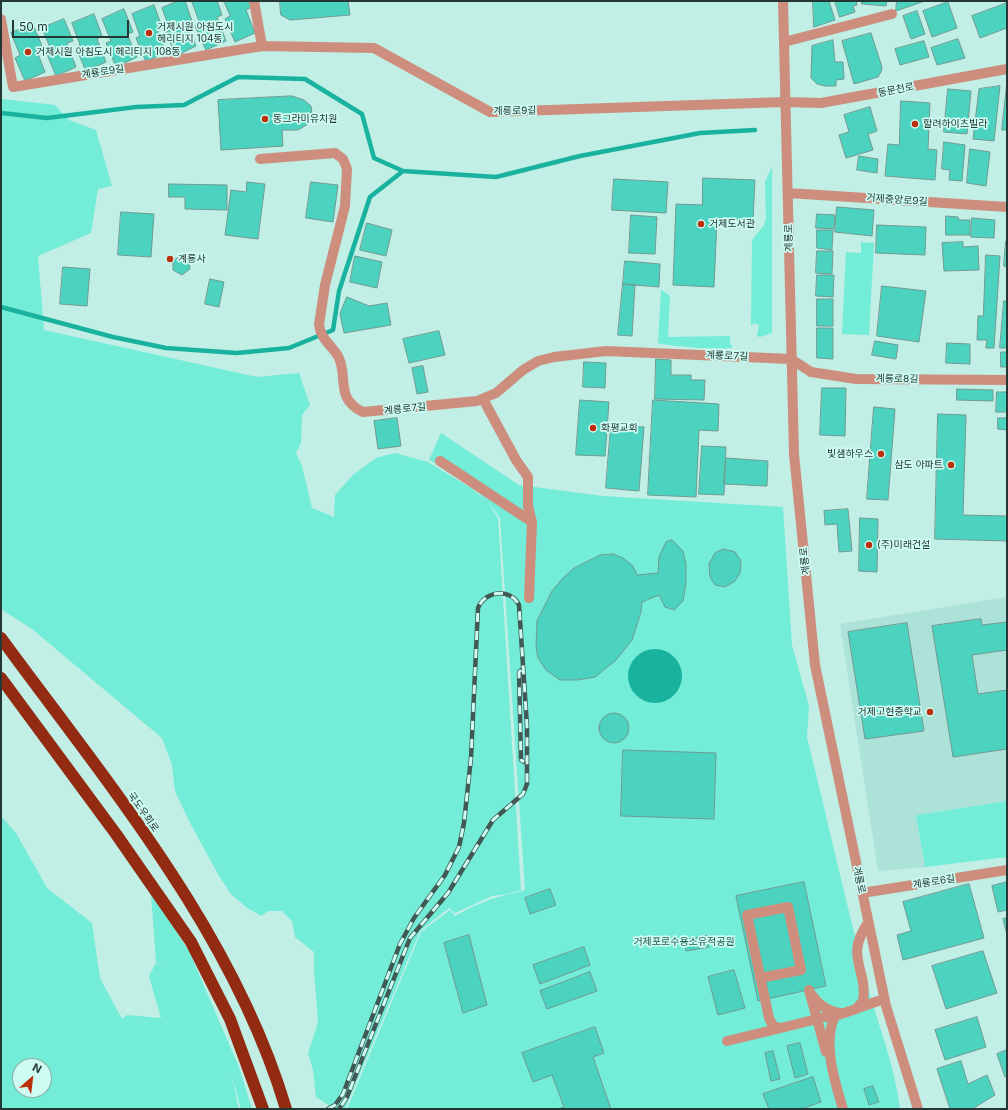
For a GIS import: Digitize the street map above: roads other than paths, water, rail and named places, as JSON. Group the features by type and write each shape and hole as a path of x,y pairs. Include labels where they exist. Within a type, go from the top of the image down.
{"highway":[{"name":"국도우회로","path":"1,638 141,829 205,928 249,1010 286,1109"},
{"path":"1,678 116,834 191,942 230,1019 263,1109"}],"street":[{"path":"254,1 262,46"},
{"name":"계룡로","path":"783,1 794,454 815,665 884,999 918,1109"},
{"path":"784,42 892,14"},
{"name":"계룡로9길","path":"1,19 13,87 262,46 374,48 490,112 785,102"},
{"name":"동문천로","path":"785,102 821,104 1007,69"},
{"name":"계룡로7길","path":"260,158 335,153 340,156 345,163 345,206 321,306 320,331 340,363 346,397 358,410 363,412 470,402 483,399 496,393 523,370 538,361 562,356 606,351 791,359"},
{"name":"거제중앙로9길","path":"788,193 1007,207"},
{"name":"계룡로8길","path":"791,359 811,372 856,379 1007,380"},
{"path":"483,399 516,460 528,477 528,506 532,522 529,598"},
{"path":"440,461 532,522"},
{"name":"계룡로6길","path":"862,893 1007,870"},
{"path":"760,978 801,970 788,907 747,915 760,978 770,1022 773,1026 781,1028"},
{"path":"856,1009 864,1001 856,957 857,947 859,938 868,923"},
{"path":"841,1013 832,1011 816,1001 810,990 843,1109"},
{"path":"727,1041 856,1009 884,999"},
{"path":"834,1079 830,1032 835,1016 841,1013"},
{"path":"801,1022 815,1027 822,1033"}],"waterway":[{"path":"1,113 47,118 136,107 184,105 238,77 305,79 362,114 374,158 403,171"},
{"path":"1,307 113,337 166,348 237,353 289,348 333,330 339,291 370,197 403,171 496,177 580,156 700,133 755,130"}],"railway":[{"path":"328,1109 335,1105 343,1094 400,944 414,918 445,875 459,847 464,823 471,758 478,608 481,602 486,598 498,593 504,594 510,596 519,605 527,726 527,784 523,794 493,820 448,893 410,938 347,1097 339,1109"},
{"path":"521,670 519,672 521,760 524,762"}],"place":[{"name":"거제시원 아침도시 헤리티지 104동","path":"149,33"},
{"name":"거제시원 아침도시 헤리티지 108동","path":"28,52"},
{"name":"동그라미유치원","path":"265,119"},
{"name":"할려하이츠빌라","path":"915,124"},
{"name":"거제도서관","path":"701,224"},
{"name":"계룡사","path":"170,259"},
{"name":"화평교회","path":"593,428"},
{"name":"빛샘하우스","path":"881,454"},
{"name":"삼도 아파트","path":"951,465"},
{"name":"(주)미래건설","path":"869,545"},
{"name":"거제고현중학교","path":"930,712"}],"park label":[{"name":"거제포로수용소유적공원","path":"684,942"}]}
